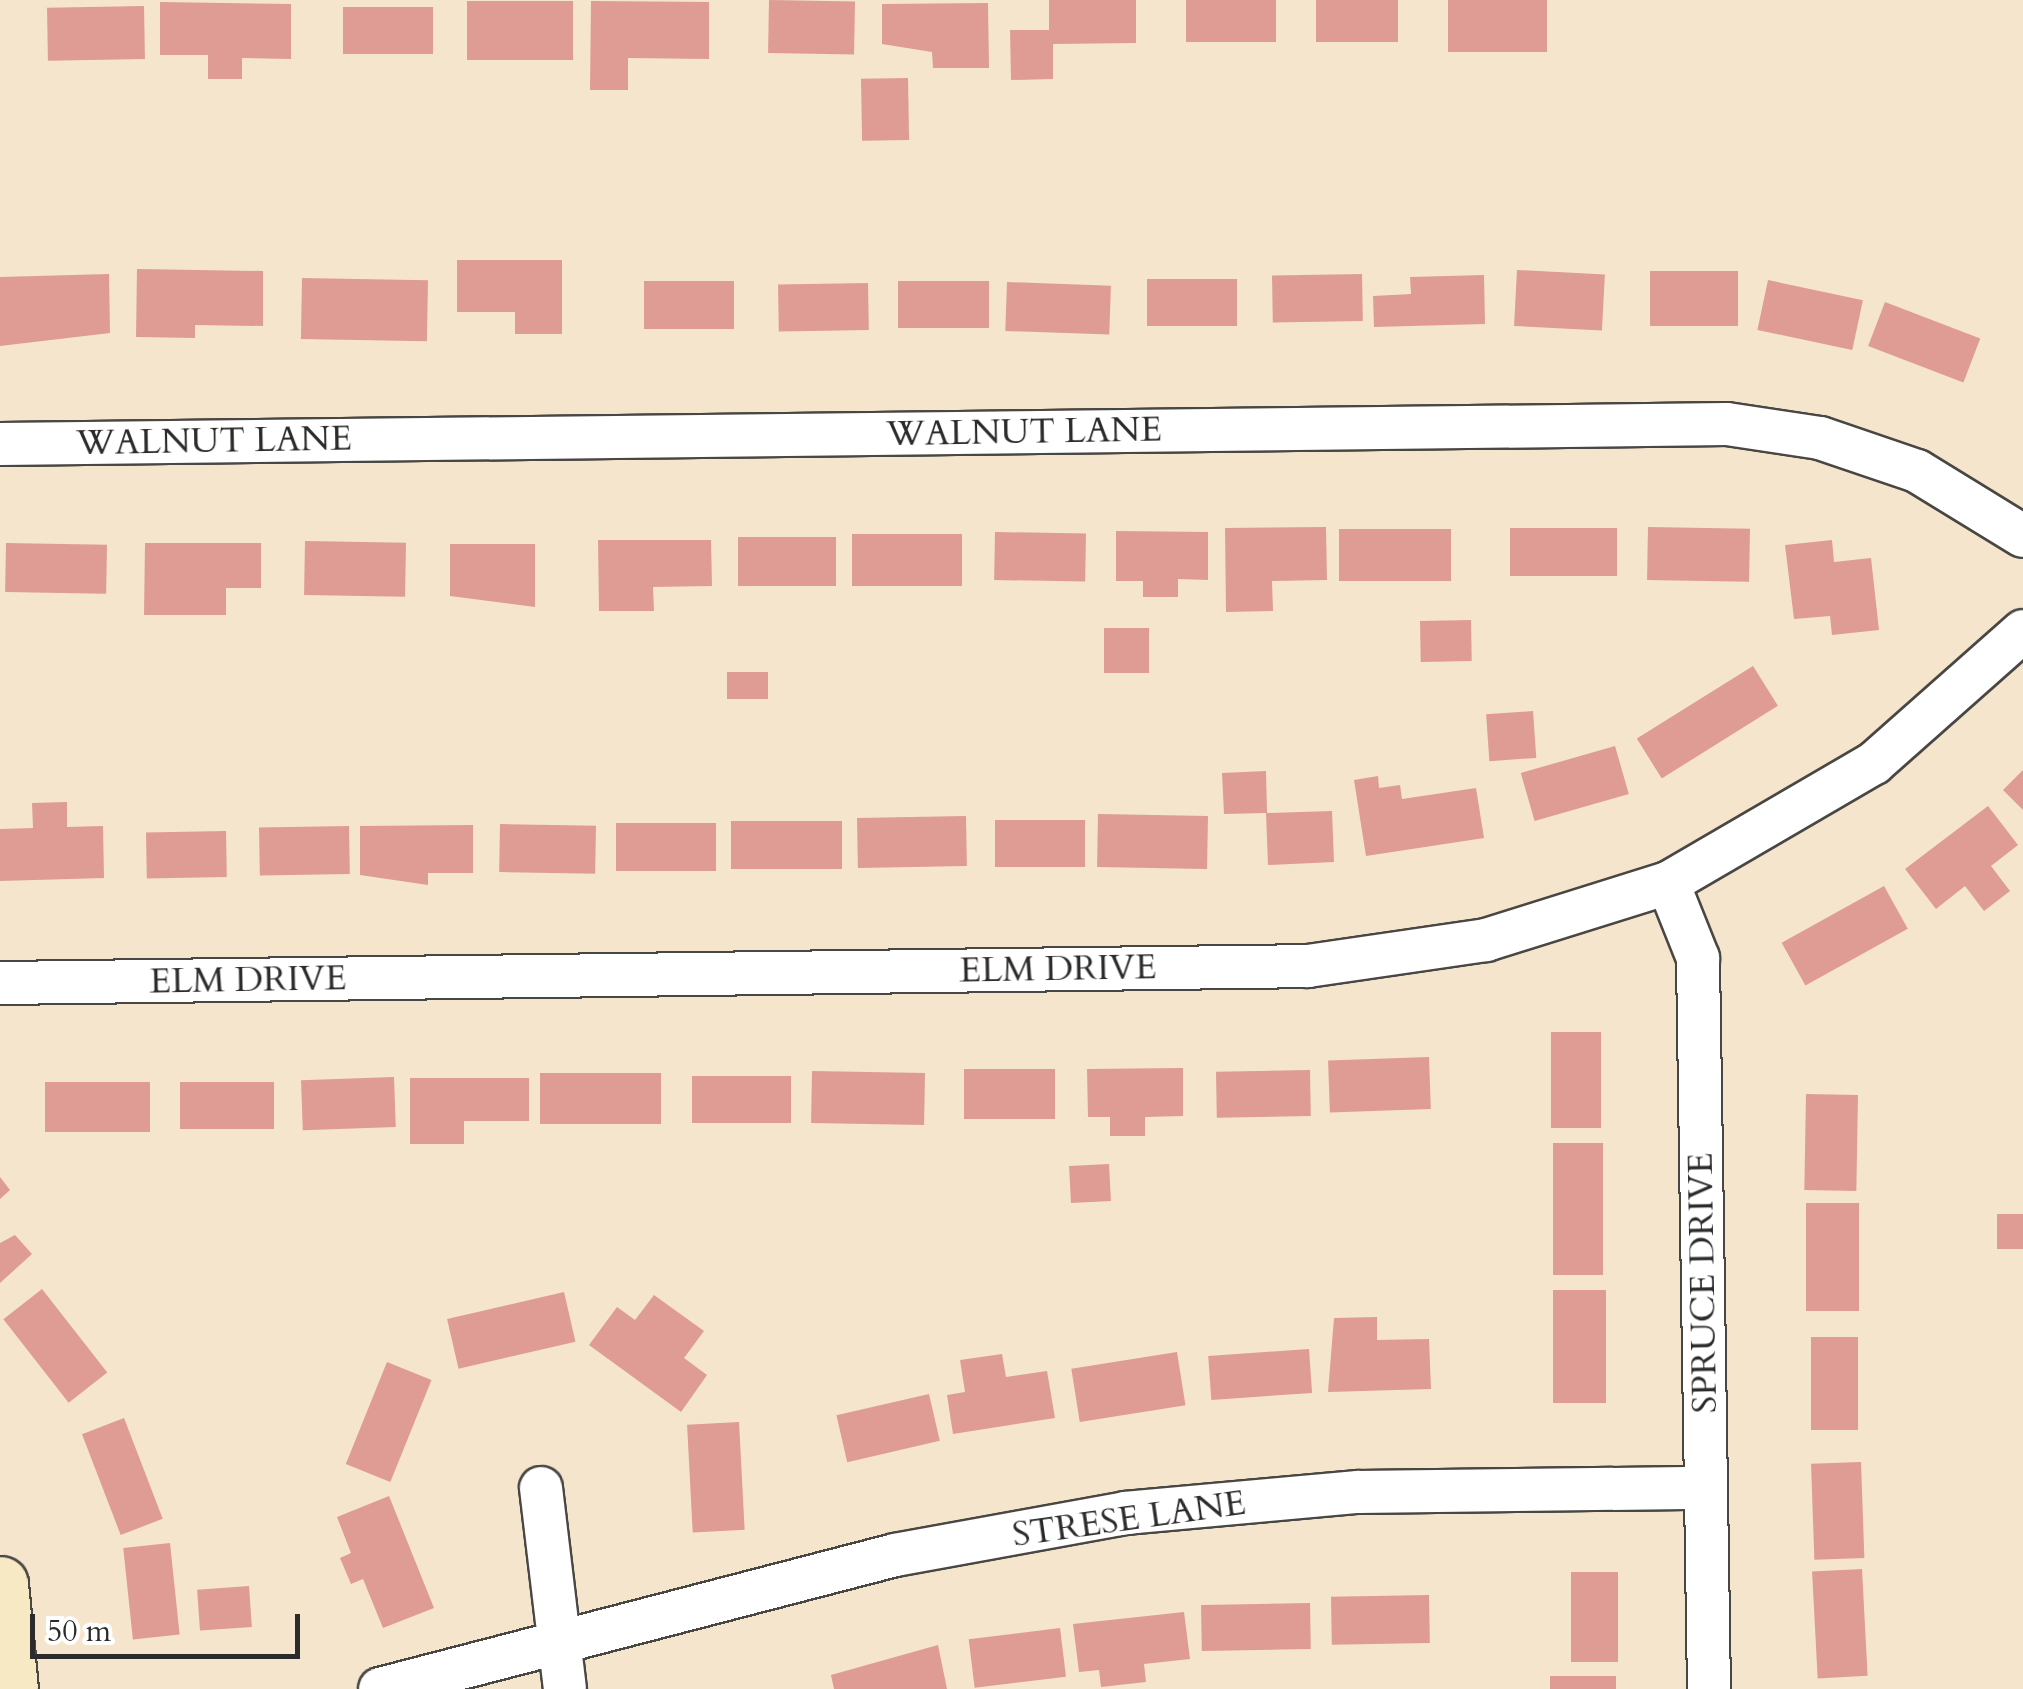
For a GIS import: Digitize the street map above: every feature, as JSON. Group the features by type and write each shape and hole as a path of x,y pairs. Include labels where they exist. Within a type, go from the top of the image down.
{"street":[{"name":"WALNUT LANE","path":"0,444 1728,424 1820,438 1918,472 2023,536"},
{"name":"ELM DRIVE","path":"0,983 1308,966 1486,940 1668,883 1874,763 2023,631"},
{"name":"SPRUCE DRIVE","path":"1668,883 1698,958 1709,1689"},
{"path":"542,1488 564,1643 565,1689"},
{"name":"STRESE LANE","path":"380,1689 894,1555 1125,1513 1358,1492 1706,1488"},
{"path":"0,1584 10,1689"}],"building":[{"path":"769,0 855,2 854,54 768,53"},
{"path":"1049,0 1136,0 1136,43 1053,44 1053,79 1011,80 1010,30 1049,30"},
{"path":"1186,0 1276,0 1276,42 1186,42"},
{"path":"1316,0 1398,0 1398,42 1316,42"},
{"path":"1448,0 1547,0 1547,52 1448,52"},
{"path":"467,1 573,1 573,60 467,60"},
{"path":"591,1 709,2 709,59 628,58 628,90 590,90"},
{"path":"160,2 291,4 291,59 242,58 242,79 208,79 208,55 160,55"},
{"path":"988,3 989,68 933,68 932,52 882,44 882,4"},
{"path":"144,6 145,59 48,61 47,8"},
{"path":"343,7 433,7 433,54 343,54"},
{"path":"908,78 909,140 862,141 861,79"},
{"path":"457,260 562,260 562,334 515,334 515,312 457,312"},
{"path":"137,269 263,271 263,326 195,325 195,338 136,337"},
{"path":"1517,270 1605,275 1602,331 1514,326"},
{"path":"1650,271 1738,271 1738,326 1650,326"},
{"path":"109,274 110,333 0,346 0,277"},
{"path":"1362,274 1363,321 1273,323 1272,276"},
{"path":"1484,275 1485,324 1374,327 1373,296 1411,294 1410,277"},
{"path":"302,278 428,280 427,341 301,339"},
{"path":"1147,279 1237,279 1237,326 1147,326"},
{"path":"1768,280 1863,300 1852,350 1757,330"},
{"path":"644,281 734,281 734,329 644,329"},
{"path":"898,281 989,281 989,328 898,328"},
{"path":"1007,282 1111,286 1109,335 1005,331"},
{"path":"868,283 869,330 779,332 778,285"},
{"path":"1885,302 1980,339 1963,382 1868,346"},
{"path":"1326,527 1327,580 1272,581 1273,611 1226,612 1225,528"},
{"path":"1648,527 1750,529 1749,582 1647,580"},
{"path":"1510,528 1617,528 1617,576 1510,576"},
{"path":"1339,529 1451,529 1451,581 1339,581"},
{"path":"1116,531 1208,532 1208,580 1178,579 1178,597 1143,597 1143,581 1116,581"},
{"path":"995,532 1086,534 1085,582 994,580"},
{"path":"852,534 962,534 962,586 852,586"},
{"path":"738,537 836,537 836,586 738,586"},
{"path":"598,540 711,540 712,586 653,587 654,611 599,611"},
{"path":"1832,540 1834,562 1871,558 1879,630 1832,635 1830,616 1794,619 1785,545"},
{"path":"305,541 406,543 405,597 304,595"},
{"path":"6,543 107,545 106,594 5,592"},
{"path":"145,543 261,543 261,588 226,588 226,615 144,615"},
{"path":"450,544 535,544 535,607 450,596"},
{"path":"1471,620 1472,661 1421,662 1420,621"},
{"path":"1104,628 1149,628 1149,673 1104,673"},
{"path":"1753,666 1778,706 1662,778 1637,739"},
{"path":"727,672 768,672 768,699 727,699"},
{"path":"1533,711 1536,758 1489,761 1486,714"},
{"path":"1615,746 1629,794 1535,821 1521,773"},
{"path":"2023,770 2023,810 2003,790"},
{"path":"1266,771 1267,813 1332,811 1334,862 1268,865 1266,813 1224,814 1222,773"},
{"path":"1378,776 1379,788 1400,785 1402,799 1476,788 1484,838 1366,856 1354,780"},
{"path":"67,802 67,827 103,826 104,878 0,881 0,829 33,828 32,803"},
{"path":"1988,806 2018,845 1991,866 2010,891 1984,911 1965,886 1936,909 1905,869"},
{"path":"1098,814 1208,816 1207,869 1097,867"},
{"path":"966,816 967,866 858,868 857,818"},
{"path":"995,820 1085,820 1085,867 995,867"},
{"path":"731,821 842,821 842,869 731,869"},
{"path":"616,823 716,823 716,871 616,871"},
{"path":"500,824 596,826 595,874 499,872"},
{"path":"473,825 473,873 428,873 428,885 360,875 360,826"},
{"path":"349,826 350,874 260,876 259,828"},
{"path":"226,831 227,877 147,878 146,832"},
{"path":"1884,886 1908,929 1805,986 1782,943"},
{"path":"1551,1032 1601,1032 1601,1128 1551,1128"},
{"path":"1429,1057 1431,1109 1330,1112 1328,1061"},
{"path":"1183,1068 1183,1116 1145,1117 1145,1136 1110,1136 1110,1117 1088,1117 1087,1069"},
{"path":"964,1069 1055,1069 1055,1119 964,1119"},
{"path":"1310,1070 1311,1116 1217,1118 1216,1072"},
{"path":"812,1071 925,1073 924,1125 811,1123"},
{"path":"540,1073 661,1073 661,1124 540,1124"},
{"path":"692,1076 791,1076 791,1123 692,1123"},
{"path":"394,1077 396,1127 303,1130 301,1080"},
{"path":"410,1078 529,1078 529,1121 464,1121 464,1144 410,1144"},
{"path":"45,1082 150,1082 150,1132 45,1132"},
{"path":"180,1082 274,1082 274,1129 180,1129"},
{"path":"1806,1094 1858,1095 1856,1191 1804,1190"},
{"path":"1553,1143 1603,1143 1603,1275 1553,1275"},
{"path":"1109,1164 1111,1201 1071,1203 1069,1166"},
{"path":"0,1177 10,1190 0,1199"},
{"path":"1806,1203 1859,1203 1859,1311 1806,1311"},
{"path":"1997,1214 2023,1214 2023,1249 1997,1249"},
{"path":"15,1235 32,1254 0,1283 0,1243"},
{"path":"42,1289 107,1373 69,1403 3,1319"},
{"path":"1553,1290 1606,1290 1606,1403 1553,1403"},
{"path":"564,1292 575,1342 459,1369 447,1319"},
{"path":"654,1295 704,1331 684,1358 707,1375 681,1412 589,1345 617,1307 635,1320"},
{"path":"1377,1317 1377,1340 1429,1339 1431,1389 1328,1392 1334,1318"},
{"path":"1811,1337 1858,1337 1858,1430 1811,1430"},
{"path":"1309,1349 1312,1393 1211,1400 1208,1356"},
{"path":"1177,1352 1185,1405 1080,1422 1071,1369"},
{"path":"1002,1354 1006,1377 1047,1371 1055,1418 953,1434 947,1395 965,1392 960,1360"},
{"path":"387,1362 432,1380 390,1482 346,1464"},
{"path":"929,1394 940,1441 847,1462 836,1415"},
{"path":"124,1418 163,1519 121,1535 82,1434"},
{"path":"739,1422 745,1530 693,1533 687,1425"},
{"path":"1861,1462 1864,1558 1814,1560 1811,1464"},
{"path":"389,1496 434,1608 383,1628 363,1579 351,1584 340,1558 351,1553 337,1517"},
{"path":"170,1543 180,1634 133,1639 123,1548"},
{"path":"1862,1569 1868,1676 1818,1678 1812,1572"},
{"path":"1571,1572 1618,1572 1618,1662 1571,1662"},
{"path":"249,1586 252,1627 200,1631 197,1590"},
{"path":"1429,1595 1430,1643 1332,1645 1331,1597"},
{"path":"1310,1603 1311,1649 1202,1651 1201,1605"},
{"path":"1184,1612 1190,1659 1144,1664 1146,1682 1101,1687 1099,1670 1079,1672 1073,1624"},
{"path":"1060,1628 1066,1677 975,1688 969,1639"},
{"path":"938,1645 947,1689 834,1689 831,1675"},
{"path":"1550,1676 1616,1676 1616,1689 1550,1689"}]}
